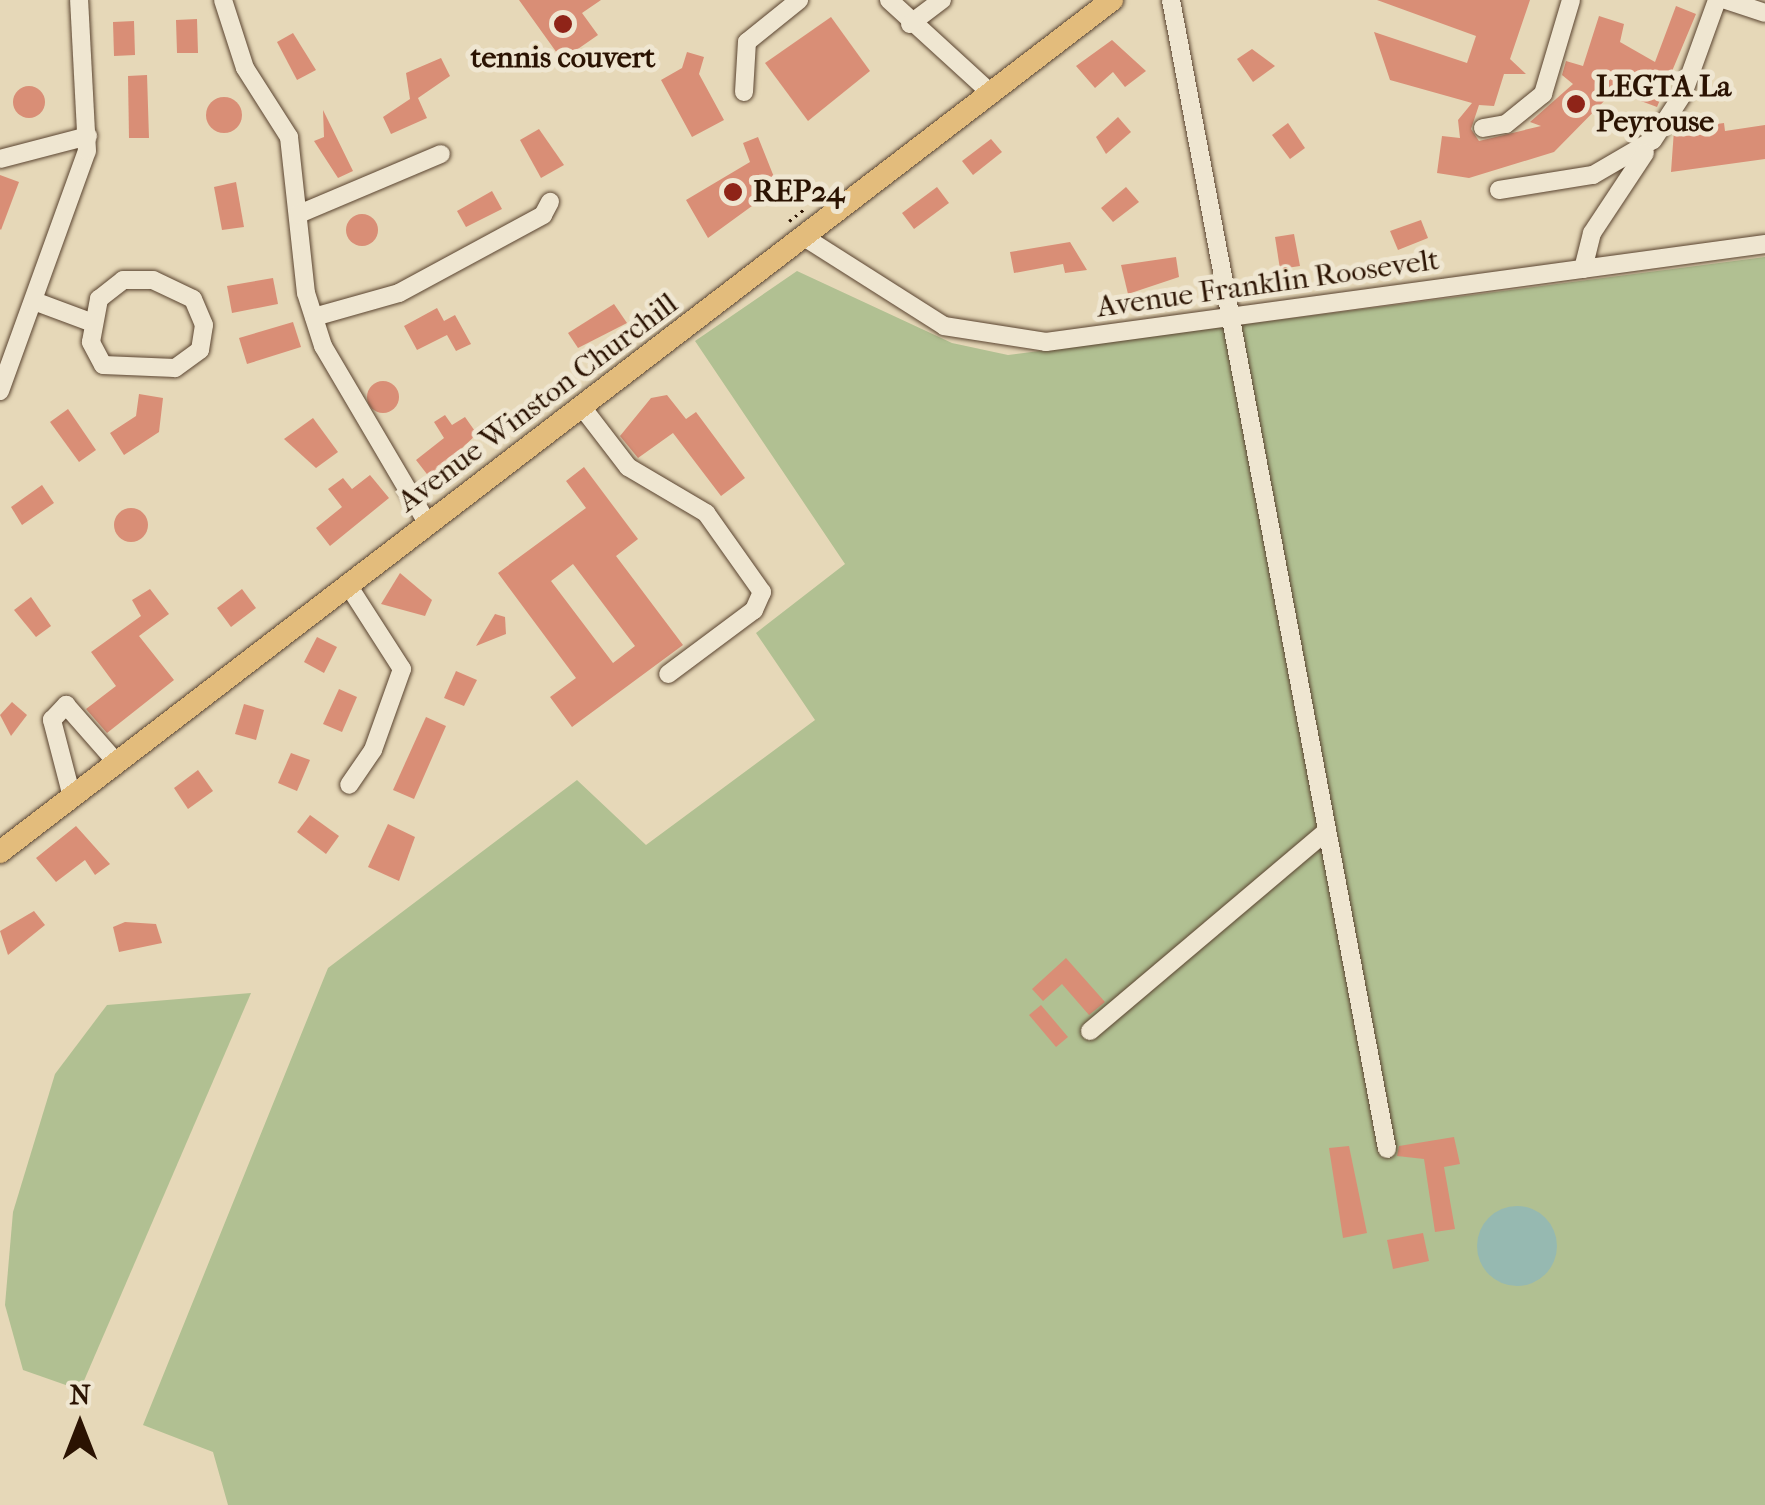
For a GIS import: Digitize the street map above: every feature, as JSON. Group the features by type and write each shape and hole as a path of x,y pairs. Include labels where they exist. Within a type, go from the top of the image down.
{"main road":[{"name":"Avenue Winston Churchill","path":"0,852 1112,0"}],"street":[{"path":"0,390 88,136 80,0"},
{"path":"223,0 244,68 289,137 314,317 342,386 428,524"},
{"path":"744,92 748,42 799,0"},
{"path":"889,0 910,24 991,93"},
{"path":"910,24 942,0"},
{"path":"1170,0 1225,316 1387,1149"},
{"path":"1482,128 1506,124 1543,94 1571,0"},
{"path":"1583,269 1592,233 1682,94 1717,0"},
{"path":"1726,0 1765,13"},
{"path":"0,160 88,136"},
{"path":"1500,190 1593,174 1653,140"},
{"path":"299,214 441,154"},
{"path":"314,317 399,293 543,215 550,202"},
{"name":"Avenue Franklin Roosevelt","path":"804,237 944,326 995,340 1225,316 1765,244"},
{"path":"153,280 194,299 204,339 175,368 114,368 97,361 93,323 114,284 153,280"},
{"path":"34,301 93,323"},
{"path":"0,333 19,340"},
{"path":"582,407 628,467 706,514 762,592 754,610 668,674"},
{"path":"348,586 402,669 373,750 349,785"},
{"path":"72,797 52,720 66,704 116,762"},
{"path":"1090,1031 1327,831"}],"green space":[{"path":"1765,257 1765,1505 228,1505 213,1452 143,1425 328,968 577,780 646,845 815,720 756,633 845,564 695,341 797,271 952,343 1008,355"},
{"path":"251,993 80,1390 23,1370 5,1305 13,1212 55,1074 107,1005"}],"water":[{"path":"1517,1206 1532,1209 1545,1218 1554,1231 1554,1261 1545,1274 1532,1283 1517,1286 1502,1283 1489,1274 1480,1261 1477,1246 1480,1231 1489,1218 1502,1209"}],"building":[{"name":"tennis couvert","path":"519,0 601,0 582,13 598,35 562,60"},
{"path":"1377,0 1530,0 1510,59 1526,74 1504,74 1494,106 1479,105 1471,129 1479,141 1541,126 1530,122 1573,84 1562,75 1566,61 1583,66 1599,16 1624,24 1620,42 1655,62 1676,6 1696,14 1657,107 1614,91 1554,152 1469,178 1437,173 1442,136 1460,138 1458,120 1472,103 1390,80 1374,32 1467,63 1476,36"},
{"path":"831,17 870,71 808,121 765,63"},
{"path":"197,19 198,53 177,53 176,20"},
{"path":"134,21 135,55 114,56 113,22"},
{"path":"293,33 316,70 297,80 277,42"},
{"path":"1112,40 1146,71 1125,87 1113,72 1095,88 1076,66"},
{"path":"1252,49 1275,66 1253,82 1237,59"},
{"path":"687,52 704,57 699,74 724,120 692,137 661,80 682,68"},
{"path":"441,58 450,76 418,98 427,118 391,134 383,117 410,99 406,73"},
{"path":"147,75 149,138 129,138 128,76"},
{"path":"29,86 41,90 45,102 41,114 29,118 17,114 13,102 17,90"},
{"path":"224,97 237,102 242,115 237,128 224,133 211,128 206,115 211,102"},
{"path":"323,110 353,171 338,178 314,141 324,137"},
{"path":"1118,117 1131,132 1106,154 1096,137"},
{"path":"1288,123 1305,148 1290,159 1272,135"},
{"path":"1724,123 1725,131 1765,125 1765,159 1671,172 1674,130"},
{"path":"539,129 564,165 541,178 520,140"},
{"name":"REP24","path":"758,137 778,187 708,238 686,200 750,162 743,143"},
{"path":"991,139 1002,152 973,175 962,161"},
{"path":"0,175 19,182 1,230 0,229"},
{"path":"236,182 244,227 222,230 214,187"},
{"path":"937,187 949,203 914,229 902,213"},
{"path":"1126,187 1139,202 1113,222 1101,208"},
{"path":"492,191 502,209 466,227 457,211"},
{"path":"362,214 373,219 378,230 373,241 362,246 351,241 346,230 351,219"},
{"path":"1421,220 1428,238 1398,250 1390,231"},
{"path":"1294,234 1300,266 1280,269 1275,237"},
{"path":"1070,242 1087,270 1065,273 1063,264 1014,273 1010,252"},
{"path":"1176,257 1179,277 1128,294 1121,265"},
{"path":"273,278 278,304 232,313 227,286"},
{"path":"614,304 627,323 578,348 568,333"},
{"path":"437,308 444,321 455,315 471,344 456,351 447,335 417,350 404,326"},
{"path":"293,322 301,347 247,364 239,338"},
{"path":"383,381 394,386 399,397 394,408 383,413 372,408 367,397 372,386"},
{"path":"139,394 163,398 159,432 124,455 110,433 136,416"},
{"path":"667,395 686,419 696,412 745,478 721,496 673,433 638,458 620,436 651,398"},
{"path":"68,409 96,450 79,462 50,422"},
{"path":"445,415 452,425 465,417 477,434 430,478 416,460 444,438 434,422"},
{"path":"313,418 338,452 316,468 284,439"},
{"path":"584,467 638,539 616,556 683,645 572,727 550,697 576,678 498,573 586,508 566,481","holes":["573,564 635,646 613,663 551,581"]},
{"path":"370,475 389,498 330,546 316,528 342,507 328,489 343,478 352,489"},
{"path":"42,485 54,503 22,525 11,507"},
{"path":"131,508 143,513 148,525 143,537 131,542 119,537 114,525 119,513"},
{"path":"400,573 432,600 425,616 381,604"},
{"path":"150,589 169,614 139,636 174,680 107,733 86,709 116,686 91,652 141,616 132,600"},
{"path":"242,589 256,608 231,627 217,608"},
{"path":"31,597 51,626 36,637 14,610"},
{"path":"495,614 505,617 506,634 476,646"},
{"path":"317,637 337,647 324,673 304,662"},
{"path":"456,671 477,680 464,706 444,698"},
{"path":"339,689 357,697 342,732 323,724"},
{"path":"12,702 27,715 11,736 0,715"},
{"path":"244,704 264,710 256,740 235,734"},
{"path":"426,717 446,726 414,799 393,790"},
{"path":"291,753 310,760 297,791 278,783"},
{"path":"198,770 213,791 188,809 174,788"},
{"path":"310,815 339,836 326,854 297,832"},
{"path":"388,824 415,837 399,881 368,867"},
{"path":"76,826 110,864 95,875 85,860 56,882 36,858"},
{"path":"34,911 45,925 8,955 0,931"},
{"path":"125,922 156,924 162,943 119,952 113,927"},
{"path":"1066,958 1105,1002 1089,1015 1062,984 1043,1001 1032,989"},
{"path":"1041,1005 1068,1037 1056,1047 1029,1015"},
{"path":"1454,1137 1460,1164 1444,1167 1455,1229 1435,1232 1424,1159 1397,1156 1399,1146"},
{"path":"1349,1146 1367,1233 1343,1238 1329,1148"},
{"path":"1423,1233 1429,1261 1393,1269 1387,1240"}],"place":[{"name":"tennis couvert","path":"563,24"},
{"name":"LEGTA La Peyrouse","path":"1576,104"},
{"name":"REP24","path":"733,192"}]}
